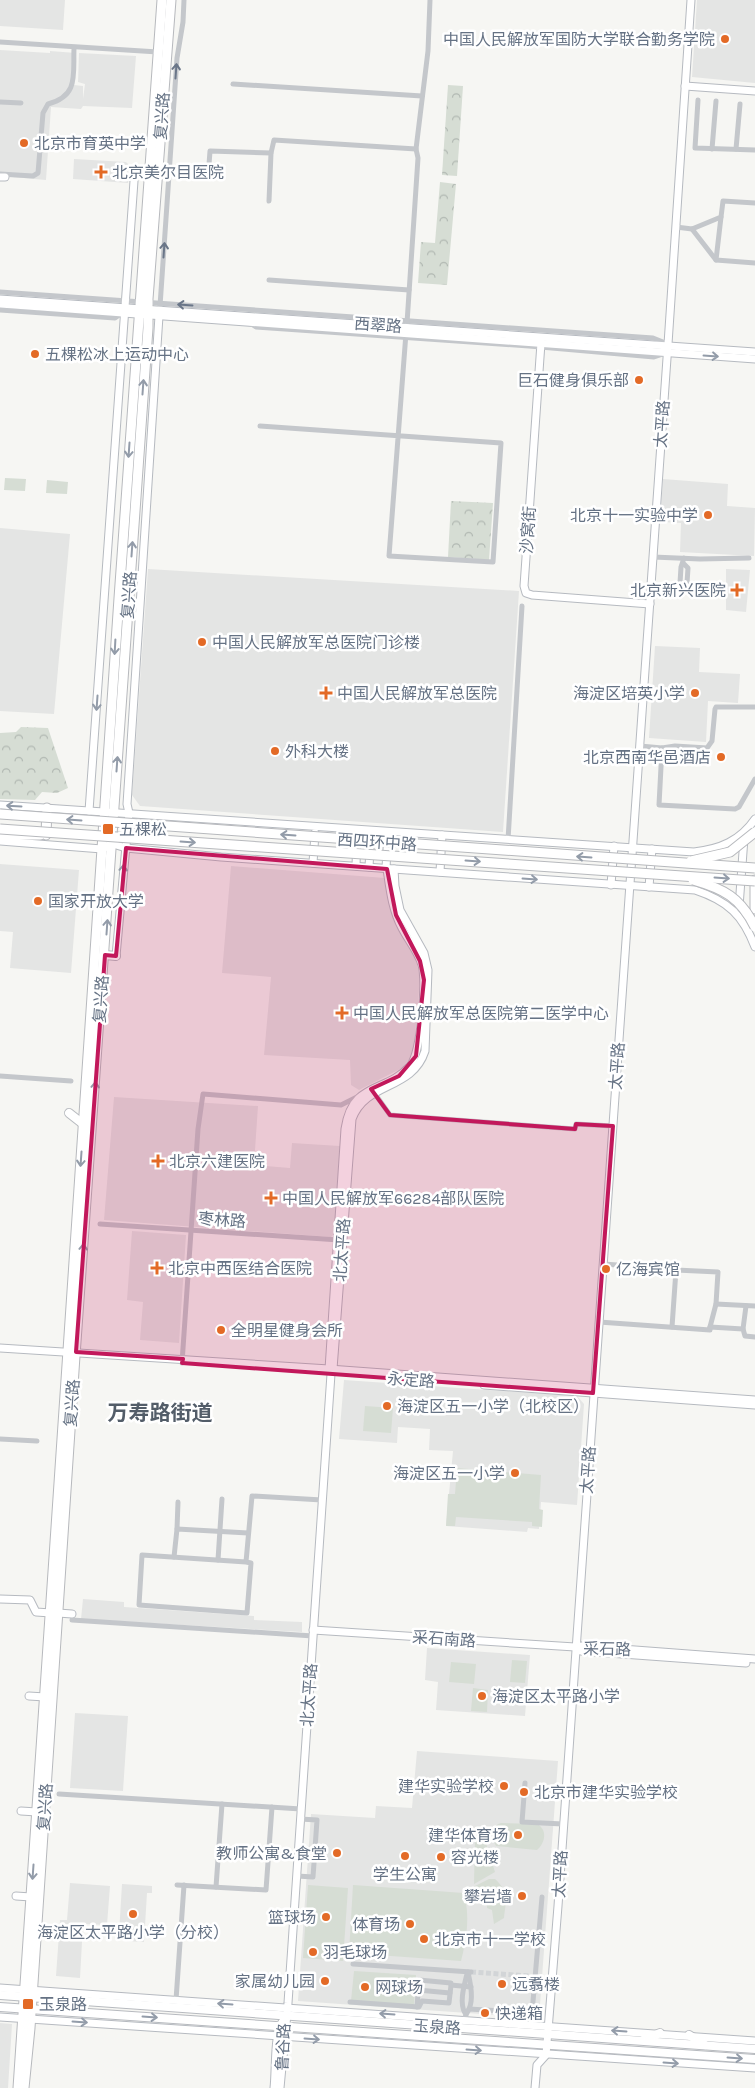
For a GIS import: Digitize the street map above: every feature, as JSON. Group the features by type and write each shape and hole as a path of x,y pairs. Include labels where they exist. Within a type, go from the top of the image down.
{"highway":[{"name":"复兴路","path":"28,1994 73,1353 113,844 148,328 144,309 162,0"},
{"name":"复兴路","path":"73,1353 83,1124 136,348 144,309 171,0"},
{"path":"46,835 47,808"},
{"name":"西四环中路","path":"0,814 755,868"},
{"name":"西四环中路","path":"0,829 755,880"},
{"path":"676,863 719,856 730,852 755,832"},
{"path":"0,834 46,835 113,844"},
{"path":"676,875 716,887 730,894 740,903 755,927"},
{"path":"755,880 755,908"},
{"name":"复兴路","path":"28,1994 31,1897 45,1697 54,1613"},
{"path":"24,2088 28,1994"},
{"path":"18,2088 27,2014"}],"main road":[{"path":"105,955 116,956"},
{"path":"69,1113 83,1124"},
{"name":"玉泉路","path":"0,1995 28,1994 136,2005 287,2012 377,2022 755,2049"},
{"name":"玉泉路","path":"0,2007 27,2014 84,2013 755,2059"},
{"path":"641,2041 660,2033"},
{"path":"688,2035 707,2046"}],"street":[{"name":"复兴路","path":"116,956 129,813 127,804 159,310 177,58 184,0"},
{"path":"260,426 398,436 501,443 493,562 389,556 398,436 409,290 418,158 416,149 428,51 430,0"},
{"name":"太平路","path":"546,2055 668,353 691,0"},
{"path":"0,42 158,52"},
{"path":"2,176 33,176 38,173 43,113 48,104 60,101 69,92 74,48"},
{"path":"233,84 422,96"},
{"path":"685,86 755,91"},
{"path":"698,100 695,148 755,150"},
{"path":"712,149 716,100"},
{"path":"0,102 21,103"},
{"path":"736,149 740,104"},
{"path":"269,201 271,153 274,140 416,149"},
{"path":"208,178 210,151 271,153"},
{"name":"复兴路","path":"89,811 134,181"},
{"path":"716,260 723,201 755,203"},
{"path":"676,227 692,229 721,217"},
{"path":"692,229 716,260 755,263"},
{"path":"268,280 409,290"},
{"path":"0,292 125,309"},
{"name":"西翠路","path":"0,299 125,309"},
{"name":"西翠路","path":"0,304 159,310 406,330 540,345 755,359"},
{"path":"0,310 115,318 125,309"},
{"path":"144,309 159,310"},
{"name":"西翠路","path":"159,310 249,323 668,344 755,352"},
{"name":"沙窝街","path":"540,345 524,586 526,593 532,596 650,604"},
{"path":"653,556 684,561 749,558"},
{"path":"508,840 522,606"},
{"path":"640,746 707,748 712,741 714,709 716,706 755,707"},
{"path":"662,748 659,805 735,809 739,807 755,779"},
{"path":"0,805 115,812"},
{"name":"西四环中路","path":"115,812 694,852 710,850 728,844 744,832 755,819"},
{"path":"313,863 315,827"},
{"path":"356,866 358,830"},
{"path":"369,867 371,831"},
{"name":"北太平路","path":"287,2012 340,1240 346,1121 353,1104 362,1095 410,1075 421,1061 425,1051 428,970 424,953 400,910 389,869 388,832"},
{"path":"738,915 744,832"},
{"path":"440,872 442,836"},
{"path":"0,841 102,844"},
{"name":"西四环中路","path":"113,844 126,848 313,863 695,890 715,897 738,915 746,926 755,947"},
{"path":"611,884 614,846"},
{"path":"649,887 652,849"},
{"path":"0,1076 71,1081"},
{"path":"373,1091 390,1115 575,1129 576,1124 613,1126"},
{"name":"北太平路","path":"340,1240 352,1119 357,1107 373,1091"},
{"path":"182,1361 198,1129 203,1094 341,1105 362,1095"},
{"name":"枣林路","path":"100,1224 340,1240"},
{"path":"603,1264 660,1268"},
{"path":"599,1322 710,1330 716,1304 718,1272 676,1270 672,1327"},
{"path":"716,1304 755,1306"},
{"path":"746,1306 743,1329 745,1336 755,1337"},
{"path":"710,1327 743,1329"},
{"name":"永定路","path":"0,1348 755,1400"},
{"name":"永定路","path":"593,1390 755,1405"},
{"path":"0,1439 37,1442"},
{"path":"246,1562 252,1496 322,1500"},
{"path":"218,1560 222,1499"},
{"path":"174,1557 178,1502"},
{"path":"177,1529 248,1533"},
{"path":"142,1555 218,1560 251,1563 247,1613 139,1605 142,1555"},
{"path":"0,1599 30,1600 36,1612 72,1617 313,1633"},
{"name":"采石南路","path":"313,1633 575,1647"},
{"name":"采石路","path":"575,1647 755,1659"},
{"name":"采石路","path":"575,1647 581,1651 755,1664"},
{"path":"30,1696 45,1697"},
{"path":"526,1783 522,1822 563,1824"},
{"path":"59,1794 301,1809"},
{"path":"216,1887 222,1804"},
{"path":"177,1885 266,1890 272,1807"},
{"path":"22,1811 37,1812"},
{"path":"297,1876 314,1877 317,1820 300,1819"},
{"path":"176,2000 184,1886"},
{"path":"16,1896 31,1897"},
{"path":"469,2008 532,2013 542,1897"},
{"path":"352,1964 469,1972"},
{"path":"465,2017 462,2008 464,1986 469,1972"},
{"path":"465,2017 469,2008 471,1987 469,1972"},
{"path":"529,1976 535,1977"},
{"path":"417,2007 419,1980 471,1987"},
{"path":"350,2002 417,2007 419,2007 422,2001 449,2003 451,1985"},
{"path":"0,1988 11,1996"},
{"name":"玉泉路","path":"0,1988 28,1994 107,1995 176,2000 287,2012 360,2012 439,2018 465,2017 502,2023 755,2041"},
{"path":"418,1990 450,1993"},
{"path":"107,1995 136,2005"},
{"name":"鲁谷路","path":"274,2088 281,2036 287,2012"},
{"path":"360,2012 377,2022"},
{"path":"84,2013 115,2024"},
{"path":"0,2018 27,2014"},
{"name":"玉泉路","path":"27,2014 115,2024 755,2068"},
{"path":"419,2025 439,2018"},
{"path":"502,2023 517,2032"},
{"name":"鲁谷路","path":"280,2088 281,2036"},
{"path":"535,2088 536,2065 546,2055"}],"highlighted area":[{"path":"126,848 387,869 396,915 420,961 424,980 416,1056 399,1076 371,1089 390,1115 575,1129 576,1124 613,1126 593,1393 182,1363 183,1359 76,1352 105,955 116,956"}],"shaded area":[{"path":"0,0 65,0 63,30 0,26"},
{"name":"中国人民解放军国防大学联合勤务学院","path":"697,0 755,0 755,83 692,77"},
{"name":"北京市育英中学","path":"0,50 76,53 74,85 83,86 83,99 85,84 78,82 79,53 136,56 132,108 83,106 81,109 51,107 46,180 0,176"},
{"name":"北京美尔目医院","path":"74,159 126,162 129,165 128,183 73,179"},
{"name":"北京十一实验中学","path":"663,479 728,484 727,506 755,508 754,556 680,552 681,523 660,522"},
{"path":"0,528 70,534 54,714 0,711"},
{"name":"中国人民解放军总医院","path":"148,569 519,591 503,832 140,806 132,795"},
{"name":"北京新兴医院","path":"726,569 750,570 746,612 726,610"},
{"name":"海淀区培英小学","path":"655,646 700,648 699,672 740,674 738,703 708,701 706,742 649,738"},
{"name":"国家开放大学","path":"0,864 79,870 71,973 10,968 13,932 0,931"},
{"name":"中国人民解放军总医院第二医学中心","path":"231,866 385,878 390,902 401,932 416,959 420,978 414,1048 411,1057 402,1068 359,1090 351,1085 350,1060 264,1055 271,977 222,973"},
{"path":"114,1097 258,1106 254,1165 290,1168 292,1143 340,1146 334,1234 331,1237 104,1220"},
{"name":"北京中西医结合医院","path":"132,1231 186,1235 179,1343 140,1340 143,1302 127,1300"},
{"name":"海淀区五一小学","path":"344,1380 577,1396 584,1404 577,1505 541,1502 539,1529 528,1528 527,1532 446,1526 453,1451 429,1450 430,1429 398,1427 397,1443 339,1439"},
{"path":"83,1599 124,1602 124,1607 254,1616 254,1620 302,1622 302,1632 81,1619"},
{"name":"海淀区太平路小学","path":"427,1648 530,1655 525,1716 436,1710 438,1682 425,1680"},
{"path":"75,1713 128,1716 123,1791 70,1788"},
{"name":"北京市十一学校","path":"417,1751 558,1761 539,2018 298,2001 311,1814 375,1818 376,1806 412,1808"},
{"path":"70,1883 110,1886 107,1925 83,1924 80,1978 56,1976 60,1920 67,1920"},
{"name":"海淀区太平路小学（分校）","path":"122,1884 152,1886 152,1893 147,1893 144,1942 126,1941 126,1934 119,1934"},
{"path":"0,2023 12,2024 8,2088 0,2088"}],"green space":[{"path":"448,85 463,86 457,176 442,175"},
{"path":"440,182 456,184 447,285 418,283 421,242 435,243"},
{"path":"5,478 26,479 25,491 4,490"},
{"path":"47,480 68,482 67,494 46,493"},
{"path":"451,501 493,503 489,560 448,557"},
{"path":"21,727 48,728 68,788 57,793 42,792 35,800 0,799 0,733 16,732"},
{"path":"365,1406 393,1408 391,1433 363,1431"},
{"path":"457,1468 541,1475 539,1509 543,1510 542,1527 532,1526 532,1522 456,1517 455,1526 446,1526 448,1494 455,1494"},
{"path":"512,1660 527,1661 525,1683 510,1682"},
{"path":"451,1662 476,1664 474,1684 449,1682"},
{"path":"473,1688 488,1690 487,1712 471,1711"},
{"name":"建华体育场","path":"497,1824 537,1824 544,1833 542,1844 537,1850 496,1846 492,1832"},
{"path":"484,1837 495,1872 474,1884 475,1838"},
{"path":"489,1879 495,1879 500,1884 506,1897 504,1918 494,1924 492,1910 487,1908 487,1905 483,1906 481,1902 474,1904 473,1887"},
{"name":"篮球场","path":"308,1885 348,1888 343,1961 303,1958"},
{"name":"体育场","path":"353,1885 464,1893 467,1927 461,1961 349,1953"},
{"path":"354,1971 416,1975 414,2005 351,2001"}],"tunnel":[{"path":"471,1972 529,1976"}],"place":[{"name":"中国人民解放军国防大学联合勤务学院","path":"725,39"},
{"name":"北京市育英中学","path":"24,143"},
{"name":"北京美尔目医院","path":"101,172"},
{"name":"五棵松冰上运动中心","path":"35,354"},
{"name":"巨石健身俱乐部","path":"639,380"},
{"name":"北京十一实验中学","path":"708,515"},
{"name":"北京新兴医院","path":"737,590"},
{"name":"中国人民解放军总医院门诊楼","path":"202,642"},
{"name":"中国人民解放军总医院","path":"326,693"},
{"name":"海淀区培英小学","path":"695,693"},
{"name":"外科大楼","path":"275,751"},
{"name":"北京西南华邑酒店","path":"721,757"},
{"name":"五棵松","path":"108,829"},
{"name":"国家开放大学","path":"38,901"},
{"name":"中国人民解放军总医院第二医学中心","path":"342,1013"},
{"name":"北京六建医院","path":"158,1161"},
{"name":"中国人民解放军66284部队医院","path":"271,1198"},
{"name":"北京中西医结合医院","path":"157,1268"},
{"name":"亿海宾馆","path":"606,1269"},
{"name":"全明星健身会所","path":"221,1330"},
{"name":"海淀区五一小学（北校区）","path":"387,1406"},
{"name":"海淀区五一小学","path":"515,1473"},
{"name":"海淀区太平路小学","path":"482,1696"},
{"name":"建华实验学校","path":"504,1786"},
{"name":"北京市建华实验学校","path":"524,1792"},
{"name":"建华体育场","path":"518,1835"},
{"name":"教师公寓&食堂","path":"337,1853"},
{"name":"学生公寓","path":"405,1856"},
{"name":"容光楼","path":"441,1857"},
{"name":"攀岩墙","path":"522,1896"},
{"name":"海淀区太平路小学（分校）","path":"133,1914"},
{"name":"篮球场","path":"326,1917"},
{"name":"体育场","path":"410,1924"},
{"name":"北京市十一学校","path":"424,1939"},
{"name":"羽毛球场","path":"313,1952"},
{"name":"家属幼儿园","path":"325,1981"},
{"name":"远翥楼","path":"502,1984"},
{"name":"网球场","path":"365,1987"},
{"name":"玉泉路","path":"28,2004"},
{"name":"快递箱","path":"485,2013"}],"district":[{"name":"万寿路街道","path":"160,1413"}]}
